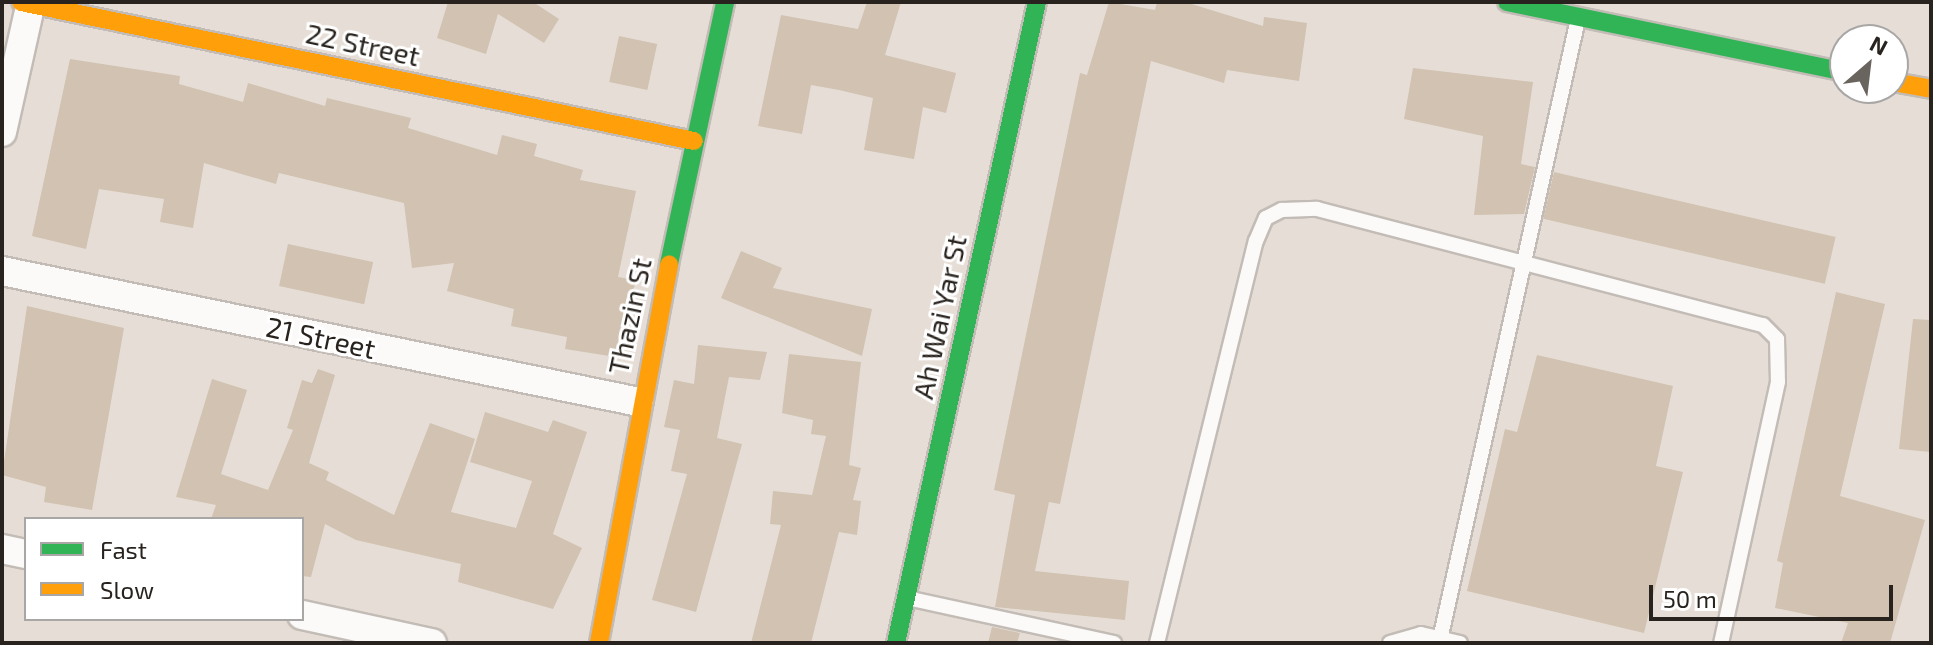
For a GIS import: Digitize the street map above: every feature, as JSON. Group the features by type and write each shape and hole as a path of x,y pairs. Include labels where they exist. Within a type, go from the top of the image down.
{"street":[{"name":"Thazin St","path":"599,643 639,402 725,2"},
{"name":"Ah Wai Yar St","path":"896,643 1037,2"},
{"path":"1507,2 1829,69"},
{"name":"22 Street","path":"28,3 694,141"},
{"path":"2,132 28,3"},
{"path":"1909,85 1931,89"},
{"name":"21 Street","path":"2,271 639,402"},
{"path":"2,549 24,554"},
{"path":"304,615 432,643"}],"lane":[{"path":"1441,635 1578,18"},
{"path":"1157,643 1266,218 1317,209 1763,325 1777,339 1778,382 1721,643"},
{"path":"906,598 1114,643"},
{"path":"1390,643 1441,635 1460,643"}],"building":[{"path":"448,2 533,2 559,19 544,43 498,14 486,54 437,38"},
{"path":"867,2 901,2 885,55 956,73 946,113 923,107 914,159 864,150 873,98 839,90 811,85 802,134 758,126 781,15 858,29"},
{"path":"1109,2 1155,10 1157,2 1185,2 1263,26 1264,17 1307,23 1299,81 1227,70 1224,83 1151,61 1060,504 1049,502 1035,571 1129,581 1125,620 995,607 1015,495 994,490 1080,73 1087,75"},
{"path":"619,36 657,44 647,90 609,82"},
{"path":"70,59 180,76 179,84 243,102 248,83 325,106 327,98 411,118 408,128 497,155 502,135 537,144 534,156 583,170 580,180 636,191 618,277 636,280 616,357 565,349 567,337 511,326 514,309 447,291 454,263 412,268 404,203 279,173 276,184 204,163 193,228 160,222 164,199 99,189 86,249 32,236"},
{"path":"1413,68 1533,82 1521,164 1535,167 1524,214 1474,215 1483,136 1404,119"},
{"path":"1554,172 1836,237 1825,284 1543,219"},
{"path":"288,244 373,262 364,304 279,286"},
{"path":"741,251 782,268 773,288 872,309 862,356 721,298"},
{"path":"1836,292 1885,304 1840,496 1925,520 1890,643 1841,643 1848,623 1775,608 1783,563 1777,561"},
{"path":"27,306 124,328 92,510 44,502 46,487 2,475"},
{"path":"1913,319 1931,320 1931,452 1899,449"},
{"path":"698,345 767,352 760,380 729,377 717,438 742,444 696,612 652,600 687,474 671,471 680,430 664,427 674,380 694,384"},
{"path":"789,354 861,362 849,465 861,468 853,500 861,501 857,535 839,532 811,643 751,643 781,525 770,524 773,491 812,495 826,436 811,434 813,420 782,413"},
{"path":"1537,355 1673,386 1656,466 1683,472 1644,633 1467,591 1505,429 1517,432"},
{"path":"318,369 335,375 309,463 329,472 326,480 394,515 430,423 475,439 451,512 516,528 532,481 470,462 485,412 548,432 553,420 587,432 553,534 582,548 553,609 458,582 461,564 356,540 325,524 311,577 304,576 304,517 212,517 216,505 176,497 212,379 247,390 221,474 268,490 293,430 287,428 302,380 312,383"},
{"path":"992,627 1020,633 1017,643 988,643"}],"traffic: fast":[{"path":"669,264 725,2"},
{"path":"896,643 1037,2"},
{"path":"1507,2 1829,69"}],"traffic: slow":[{"path":"21,2 694,141"},
{"path":"1909,85 1931,89"},
{"path":"599,643 669,264"}]}
